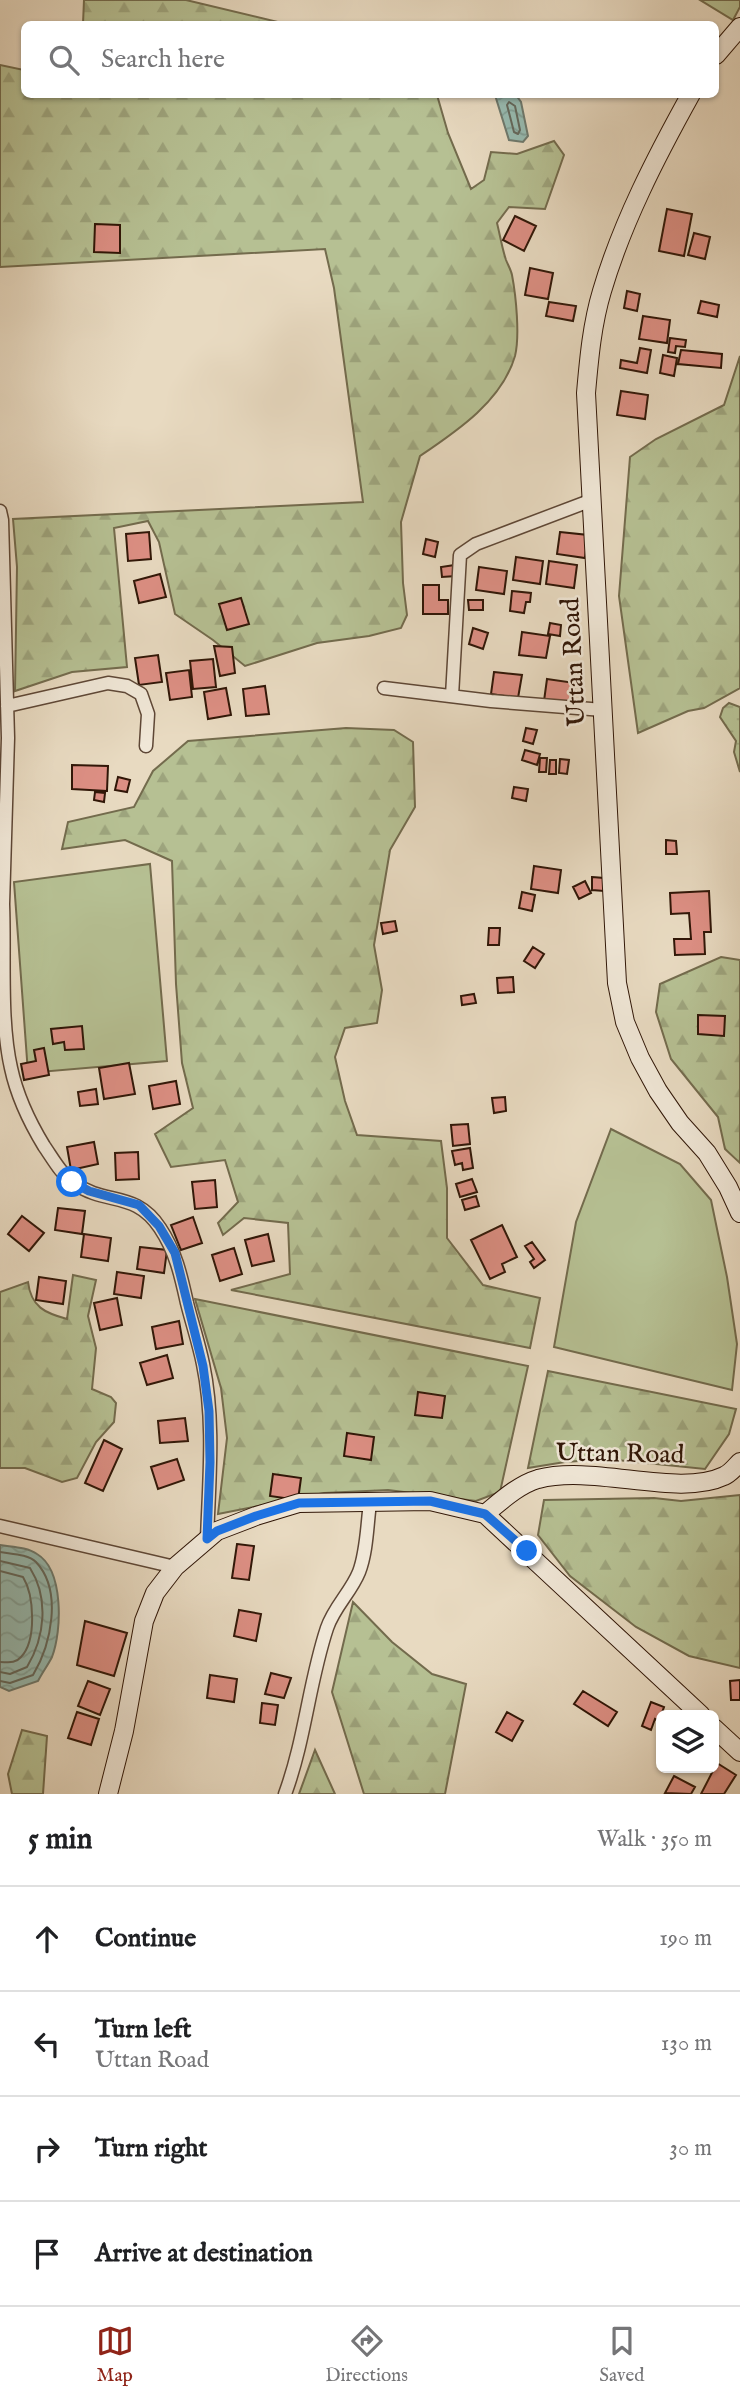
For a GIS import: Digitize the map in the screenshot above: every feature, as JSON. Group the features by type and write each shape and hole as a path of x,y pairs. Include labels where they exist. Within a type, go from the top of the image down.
{"main road":[{"path":"719,52 740,27"},
{"name":"Uttan Road","path":"689,98 665,141 620,239 601,293 589,349 586,393 617,982 625,1022 658,1091 680,1123 707,1153 740,1213"},
{"name":"Uttan Road","path":"485,1514 515,1490 536,1480 585,1475 679,1483 713,1481 728,1475 740,1462"},
{"path":"108,1794 124,1731 144,1621 155,1593 175,1567 217,1531 299,1503 430,1501 485,1514 696,1710"},
{"path":"719,1733 740,1752"}],"street":[{"path":"452,696 460,555 476,544 592,500"},
{"path":"0,512 7,706 1,904 6,1034 11,1069 20,1098 36,1133 56,1165 72,1182 89,1191 139,1205 159,1226 175,1253 203,1366 209,1411 207,1539"},
{"path":"7,706 108,683 127,686 141,694 148,714 146,746"},
{"path":"384,688 603,710"},
{"path":"285,1794 296,1763 327,1626 358,1572 370,1503"},
{"path":"0,1526 175,1567"}],"green space":[{"path":"84,0 186,0 274,21 83,21"},
{"path":"700,0 740,0 740,7 733,20"},
{"path":"0,65 21,69 21,98 438,98 448,133 471,189 484,180 491,152 517,154 554,141 564,155 545,209 509,207 497,223 512,273 515,294 515,356 509,372 489,401 463,425 420,456 401,522 407,615 401,628 369,636 317,643 245,666 175,614 159,542 148,521 114,528 127,667 72,672 15,691 17,567 13,519 363,502 334,288 325,249 0,267"},
{"path":"740,356 740,688 704,708 688,711 638,733 619,596 630,457 656,439 724,405"},
{"path":"729,703 740,707 740,772 734,752 736,741 720,717 723,708"},
{"path":"346,728 394,730 413,742 415,807 390,850 374,945 382,990 377,1023 345,1028 335,1057 345,1101 357,1135 441,1141 447,1188 447,1238 483,1285 540,1298 530,1348 231,1290 290,1274 288,1223 244,1218 223,1235 218,1223 238,1202 225,1160 171,1167 155,1134 193,1108 182,1063 172,861 125,840 62,849 68,822 134,807 153,771 188,741"},
{"path":"150,864 167,1061 28,1073 14,882"},
{"path":"721,957 740,960 740,1163 725,1149 718,1117 671,1059 656,1012 660,984"},
{"path":"611,1129 680,1164 711,1200 737,1344 732,1390 554,1347 576,1222"},
{"path":"73,1275 96,1280 88,1316 96,1348 92,1389 111,1397 116,1403 114,1422 96,1442 77,1478 62,1482 25,1468 0,1468 0,1292 28,1282 32,1297 40,1308 67,1319"},
{"path":"195,1299 528,1366 500,1492 476,1501 388,1490 324,1493 218,1514 227,1438 221,1388"},
{"path":"548,1371 736,1409 729,1434 705,1469 607,1459 528,1468"},
{"path":"740,1495 740,1668 689,1656 636,1627 570,1576 538,1535 544,1500 654,1498 681,1501"},
{"path":"353,1602 392,1642 432,1674 466,1684 445,1794 364,1794 332,1692"},
{"path":"22,1730 47,1736 43,1794 12,1794 8,1774"},
{"path":"315,1750 335,1794 299,1794"}],"water":[{"path":"496,98 518,98 521,102 528,136 523,142 509,140"},
{"path":"0,1545 29,1550 46,1562 56,1587 59,1617 55,1646 38,1681 9,1691 0,1687"}],"building":[{"path":"667,209 692,214 684,256 659,251"},
{"path":"515,216 536,226 524,251 503,240"},
{"path":"95,224 120,225 120,253 94,252"},
{"path":"694,233 710,237 705,259 688,255"},
{"path":"530,268 553,273 548,299 525,295"},
{"path":"627,291 640,294 637,311 624,308"},
{"path":"701,301 719,305 717,317 698,313"},
{"path":"549,302 576,306 573,321 546,316"},
{"path":"643,316 670,320 667,343 639,339"},
{"path":"670,338 686,340 685,347 676,346 675,353 668,352"},
{"path":"640,348 651,350 647,373 620,368 621,360 637,363"},
{"path":"681,350 722,354 721,368 678,364"},
{"path":"663,355 677,358 674,376 660,373"},
{"path":"621,391 648,395 645,419 617,415"},
{"path":"149,532 151,559 128,561 126,534"},
{"path":"560,532 588,535 585,558 557,554"},
{"path":"426,539 438,542 435,557 423,554"},
{"path":"516,557 543,561 540,584 513,580"},
{"path":"549,561 577,565 574,588 546,584"},
{"path":"455,565 456,576 442,577 441,567"},
{"path":"479,567 507,571 504,594 476,590"},
{"path":"160,574 166,597 139,603 134,581"},
{"path":"423,585 439,585 439,600 448,600 448,614 423,614"},
{"path":"512,591 531,593 524,613 510,611"},
{"path":"241,598 249,624 227,630 219,604"},
{"path":"468,600 483,600 483,610 469,610"},
{"path":"550,623 561,625 560,636 548,634"},
{"path":"473,628 488,633 483,649 469,644"},
{"path":"522,632 550,636 546,658 519,655"},
{"path":"214,646 232,647 235,673 220,676"},
{"path":"158,655 162,682 139,685 135,658"},
{"path":"213,659 216,687 193,689 190,661"},
{"path":"189,670 192,697 170,700 166,673"},
{"path":"494,672 522,675 518,698 491,694"},
{"path":"547,679 575,683 572,705 544,701"},
{"path":"265,686 269,714 246,716 243,689"},
{"path":"226,688 231,715 208,719 204,692"},
{"path":"526,728 537,730 533,744 523,741"},
{"path":"525,750 540,754 537,765 522,760"},
{"path":"540,758 547,758 546,772 539,772"},
{"path":"560,759 569,760 567,774 559,773"},
{"path":"550,760 556,760 556,774 549,774"},
{"path":"72,765 108,766 107,791 72,789"},
{"path":"118,777 130,780 127,792 115,790"},
{"path":"514,787 528,789 526,801 512,798"},
{"path":"95,792 105,793 104,802 94,800"},
{"path":"666,840 676,841 677,854 666,854"},
{"path":"534,866 561,870 558,893 531,889"},
{"path":"592,877 604,878 604,891 592,890"},
{"path":"585,881 591,893 579,899 573,887"},
{"path":"709,891 711,932 704,932 705,954 675,955 674,939 691,939 689,913 671,914 670,893"},
{"path":"522,892 535,895 532,911 519,908"},
{"path":"395,921 397,931 383,934 381,923"},
{"path":"489,928 500,928 499,945 488,945"},
{"path":"533,947 544,954 535,968 524,961"},
{"path":"513,977 514,992 498,993 497,978"},
{"path":"474,994 476,1003 462,1005 461,996"},
{"path":"698,1015 725,1016 724,1036 698,1034"},
{"path":"82,1026 84,1049 65,1050 64,1042 53,1044 51,1029"},
{"path":"44,1048 49,1075 24,1080 21,1064 36,1061 34,1050"},
{"path":"129,1063 135,1094 104,1099 99,1068"},
{"path":"176,1081 180,1104 153,1109 149,1086"},
{"path":"96,1089 98,1104 80,1106 78,1092"},
{"path":"505,1097 506,1111 494,1113 492,1098"},
{"path":"468,1124 470,1144 453,1146 451,1125"},
{"path":"94,1142 98,1164 71,1170 67,1147"},
{"path":"470,1148 473,1168 463,1170 462,1163 455,1165 452,1151"},
{"path":"138,1152 139,1179 116,1180 115,1153"},
{"path":"472,1179 477,1192 460,1197 456,1184"},
{"path":"215,1180 217,1207 195,1209 192,1182"},
{"path":"476,1196 479,1206 465,1210 462,1200"},
{"path":"58,1208 85,1211 82,1234 55,1230"},
{"path":"22,1216 44,1233 29,1251 8,1234"},
{"path":"193,1217 202,1243 181,1250 171,1225"},
{"path":"502,1225 517,1257 502,1264 505,1272 490,1279 471,1240"},
{"path":"84,1234 111,1238 108,1261 81,1257"},
{"path":"268,1234 274,1261 252,1266 245,1240"},
{"path":"532,1242 545,1260 534,1268 530,1262 534,1259 525,1246"},
{"path":"140,1247 167,1250 164,1273 137,1269"},
{"path":"234,1248 242,1274 220,1281 212,1255"},
{"path":"117,1272 144,1276 141,1298 114,1294"},
{"path":"39,1277 66,1281 63,1304 36,1300"},
{"path":"117,1298 122,1325 100,1330 94,1303"},
{"path":"179,1321 183,1344 156,1349 152,1327"},
{"path":"167,1355 173,1378 147,1385 140,1363"},
{"path":"418,1392 445,1396 442,1418 415,1415"},
{"path":"185,1418 188,1441 160,1443 158,1421"},
{"path":"347,1433 374,1437 371,1460 344,1456"},
{"path":"104,1440 122,1449 103,1491 85,1483"},
{"path":"177,1459 184,1480 158,1489 151,1467"},
{"path":"273,1474 301,1478 298,1500 270,1496"},
{"path":"237,1544 254,1546 249,1580 232,1578"},
{"path":"239,1610 261,1614 256,1641 234,1636"},
{"path":"85,1621 127,1633 114,1676 77,1665"},
{"path":"271,1673 291,1678 284,1698 265,1694"},
{"path":"210,1675 237,1679 234,1702 207,1698"},
{"path":"740,1680 740,1700 731,1700 730,1681"},
{"path":"88,1681 110,1689 100,1715 78,1706"},
{"path":"583,1691 617,1712 608,1726 574,1704"},
{"path":"651,1702 664,1707 663,1710 656,1710 656,1720 651,1730 642,1726"},
{"path":"262,1703 278,1705 275,1725 260,1723"},
{"path":"77,1712 99,1719 91,1745 68,1738"},
{"path":"507,1712 523,1721 512,1741 496,1732"},
{"path":"719,1764 736,1775 724,1794 701,1794 712,1773 719,1773"},
{"path":"674,1776 695,1787 691,1794 665,1793"}],"route":[{"path":"72,1182 89,1191 139,1205 159,1226 175,1253 203,1366 209,1411 207,1539 217,1531 299,1503 430,1501 485,1514 527,1551"}]}
